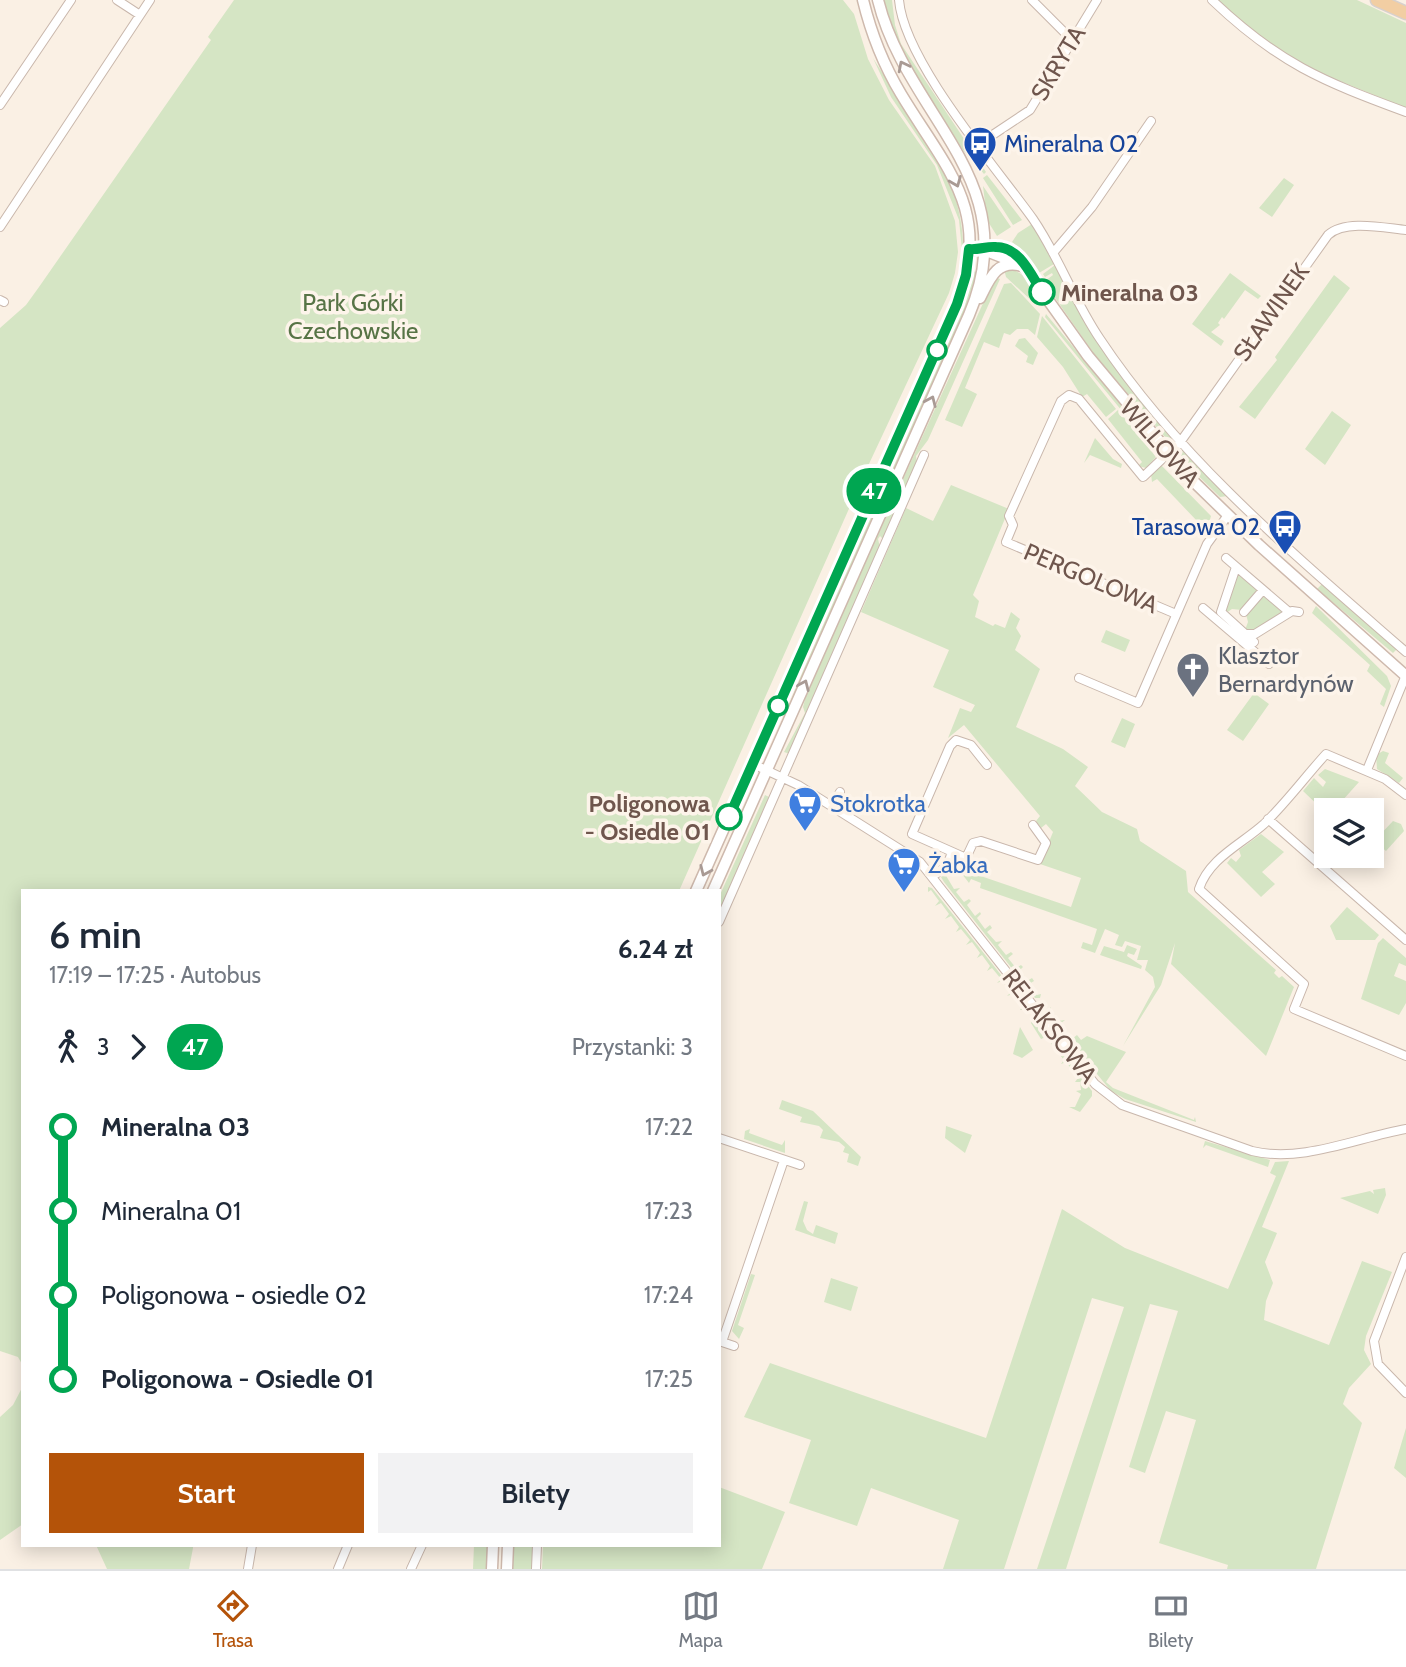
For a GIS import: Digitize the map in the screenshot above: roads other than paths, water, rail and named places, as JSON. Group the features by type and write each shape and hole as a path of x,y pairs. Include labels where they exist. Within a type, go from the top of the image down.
{"main road":[{"path":"697,889 957,304 966,275 969,249 965,209 956,180 890,74 876,44 863,0"},
{"path":"878,0 891,41 907,74 968,168 982,212 984,250 981,276 969,315"},
{"path":"1377,0 1406,13"},
{"name":"WILLOWA","path":"969,249 984,250 996,247 1009,250 1073,336 1168,454 1227,516 1406,676"},
{"path":"714,889 969,315 994,272 1008,264 1026,270"},
{"path":"492,1569 493,1547"},
{"path":"508,1547 508,1569"}],"street":[{"path":"0,105 71,0"},
{"path":"117,0 140,15"},
{"path":"0,227 150,0"},
{"path":"899,0 908,40 1053,253 1100,339 1181,441 1254,516 1406,652"},
{"path":"1032,0 1071,39"},
{"name":"SKRYTA","path":"979,144 1030,110 1097,0"},
{"path":"1212,0 1287,62 1327,83 1406,112"},
{"path":"1053,253 1092,207 1151,121"},
{"name":"SŁAWINEK","path":"1006,542 1013,525 1009,516 1042,439 1065,397 1079,399 1143,477 1181,441 1328,235 1346,228 1406,230"},
{"path":"721,918 924,455"},
{"path":"1079,678 1138,703 1207,544 1227,516"},
{"name":"PERGOLOWA","path":"1006,542 1176,614"},
{"path":"1226,558 1294,612 1255,634 1245,634"},
{"path":"1236,567 1220,609 1269,664"},
{"path":"1244,612 1263,590"},
{"path":"1203,608 1252,644"},
{"path":"1252,644 1267,627"},
{"path":"1367,770 1406,676"},
{"path":"987,765 971,745 956,740 950,746 912,834 967,858 973,843 981,841 1038,860 1046,843 1033,825"},
{"path":"1406,795 1385,779 1326,754 1268,819 1234,845 1201,882 1201,893 1304,984 1294,1009 1406,1056"},
{"name":"RELAKSOWA","path":"753,764 783,778 920,862 1095,1084 1118,1103 1252,1151 1275,1154 1300,1153 1406,1129"},
{"path":"832,807 840,792"},
{"path":"1268,819 1406,940"},
{"path":"933,876 947,866 952,852"},
{"path":"721,1139 800,1166"},
{"path":"721,1338 784,1160"},
{"path":"1406,1257 1374,1341 1378,1364 1406,1393"},
{"path":"721,1341 734,1346"},
{"path":"248,1569 252,1547"},
{"path":"338,1569 347,1547"},
{"path":"411,1569 421,1547"},
{"path":"536,1569 537,1547"}],"place":[{"name":"Mineralna 02","path":"980,173"},
{"name":"Mineralna 03","path":"1042,292"},
{"name":"Tarasowa 02","path":"1285,556"},
{"name":"Klasztor Bernardynów","path":"1193,699"},
{"name":"Poligonowa - Osiedle 01","path":"729,817"},
{"name":"Stokrotka","path":"805,833"},
{"name":"Żabka","path":"904,894"}],"park label":[{"name":"Park Górki Czechowskie","path":"353,316"}]}
